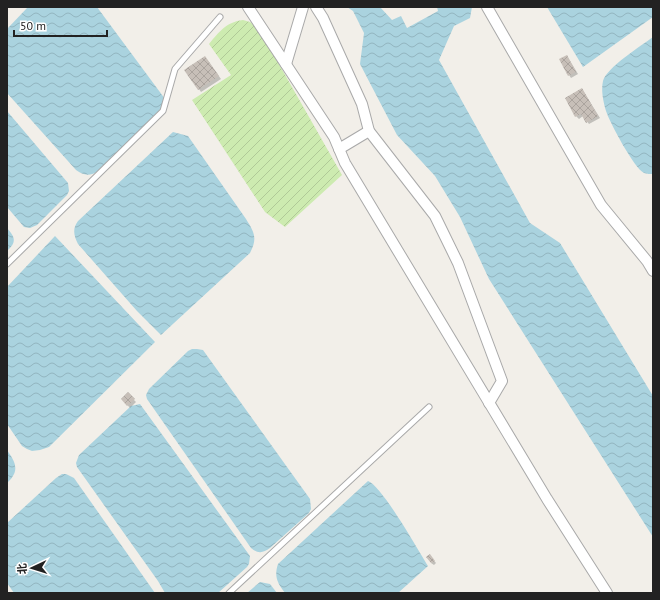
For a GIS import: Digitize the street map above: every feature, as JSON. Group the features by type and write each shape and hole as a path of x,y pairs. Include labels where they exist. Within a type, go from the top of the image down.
{"street":[{"path":"248,7 334,137 345,163 547,499 607,593"},
{"path":"286,64 303,7"},
{"path":"316,7 362,104 369,131 435,216 458,264 502,381 489,403"},
{"path":"487,7 601,205 647,261 653,271"},
{"path":"339,149 369,131"}],"lane":[{"path":"7,264 163,111 175,69 220,17"},
{"path":"229,593 429,407"}],"green space":[{"path":"243,20 250,22 259,29 342,175 285,227 265,212 192,100 231,75 209,44 227,25"}],"water":[{"path":"28,7 97,7 168,103 162,116 96,173 84,174 76,170 7,93 7,29"},
{"path":"347,7 380,7 392,20 401,16 407,28 438,11 437,7 472,7 470,18 454,26 439,60 530,223 560,243 653,396 653,537 489,279 460,217 435,176 397,135 360,64 364,33 353,11"},
{"path":"547,7 653,7 653,17 583,67"},
{"path":"653,37 653,174 651,174 644,173 634,163 623,145 606,111 602,88 603,81 610,70"},
{"path":"7,111 68,183 69,191 67,195 37,225 30,228 24,227 7,207"},
{"path":"173,132 188,136 246,219 254,235 254,243 250,253 161,335 137,311 78,244 74,230 78,221"},
{"path":"7,228 12,234 14,242 7,251"},
{"path":"55,236 155,342 49,447 32,451 22,446 7,424 7,287"},
{"path":"192,349 203,350 310,499 311,509 309,513 270,548 263,552 258,552 251,548 147,399 146,395 149,389 188,351"},
{"path":"140,404 250,556 247,567 218,593 165,593 77,467 76,463 79,455 131,406"},
{"path":"7,450 13,459 15,471 14,475 7,483"},
{"path":"62,474 66,474 74,478 155,593 14,593 7,583 7,523"},
{"path":"368,481 382,494 428,566 398,593 285,593 276,576 278,564"},
{"path":"260,582 270,584 277,593 247,593"}],"building":[{"path":"567,55 576,72 568,76 559,59"},
{"path":"205,56 219,76 198,90 184,70"},
{"path":"582,88 598,116 586,123 581,114 575,117 565,98"},
{"path":"128,392 135,399 127,406 121,399"},
{"path":"430,554 435,561 431,563 426,557"}]}
